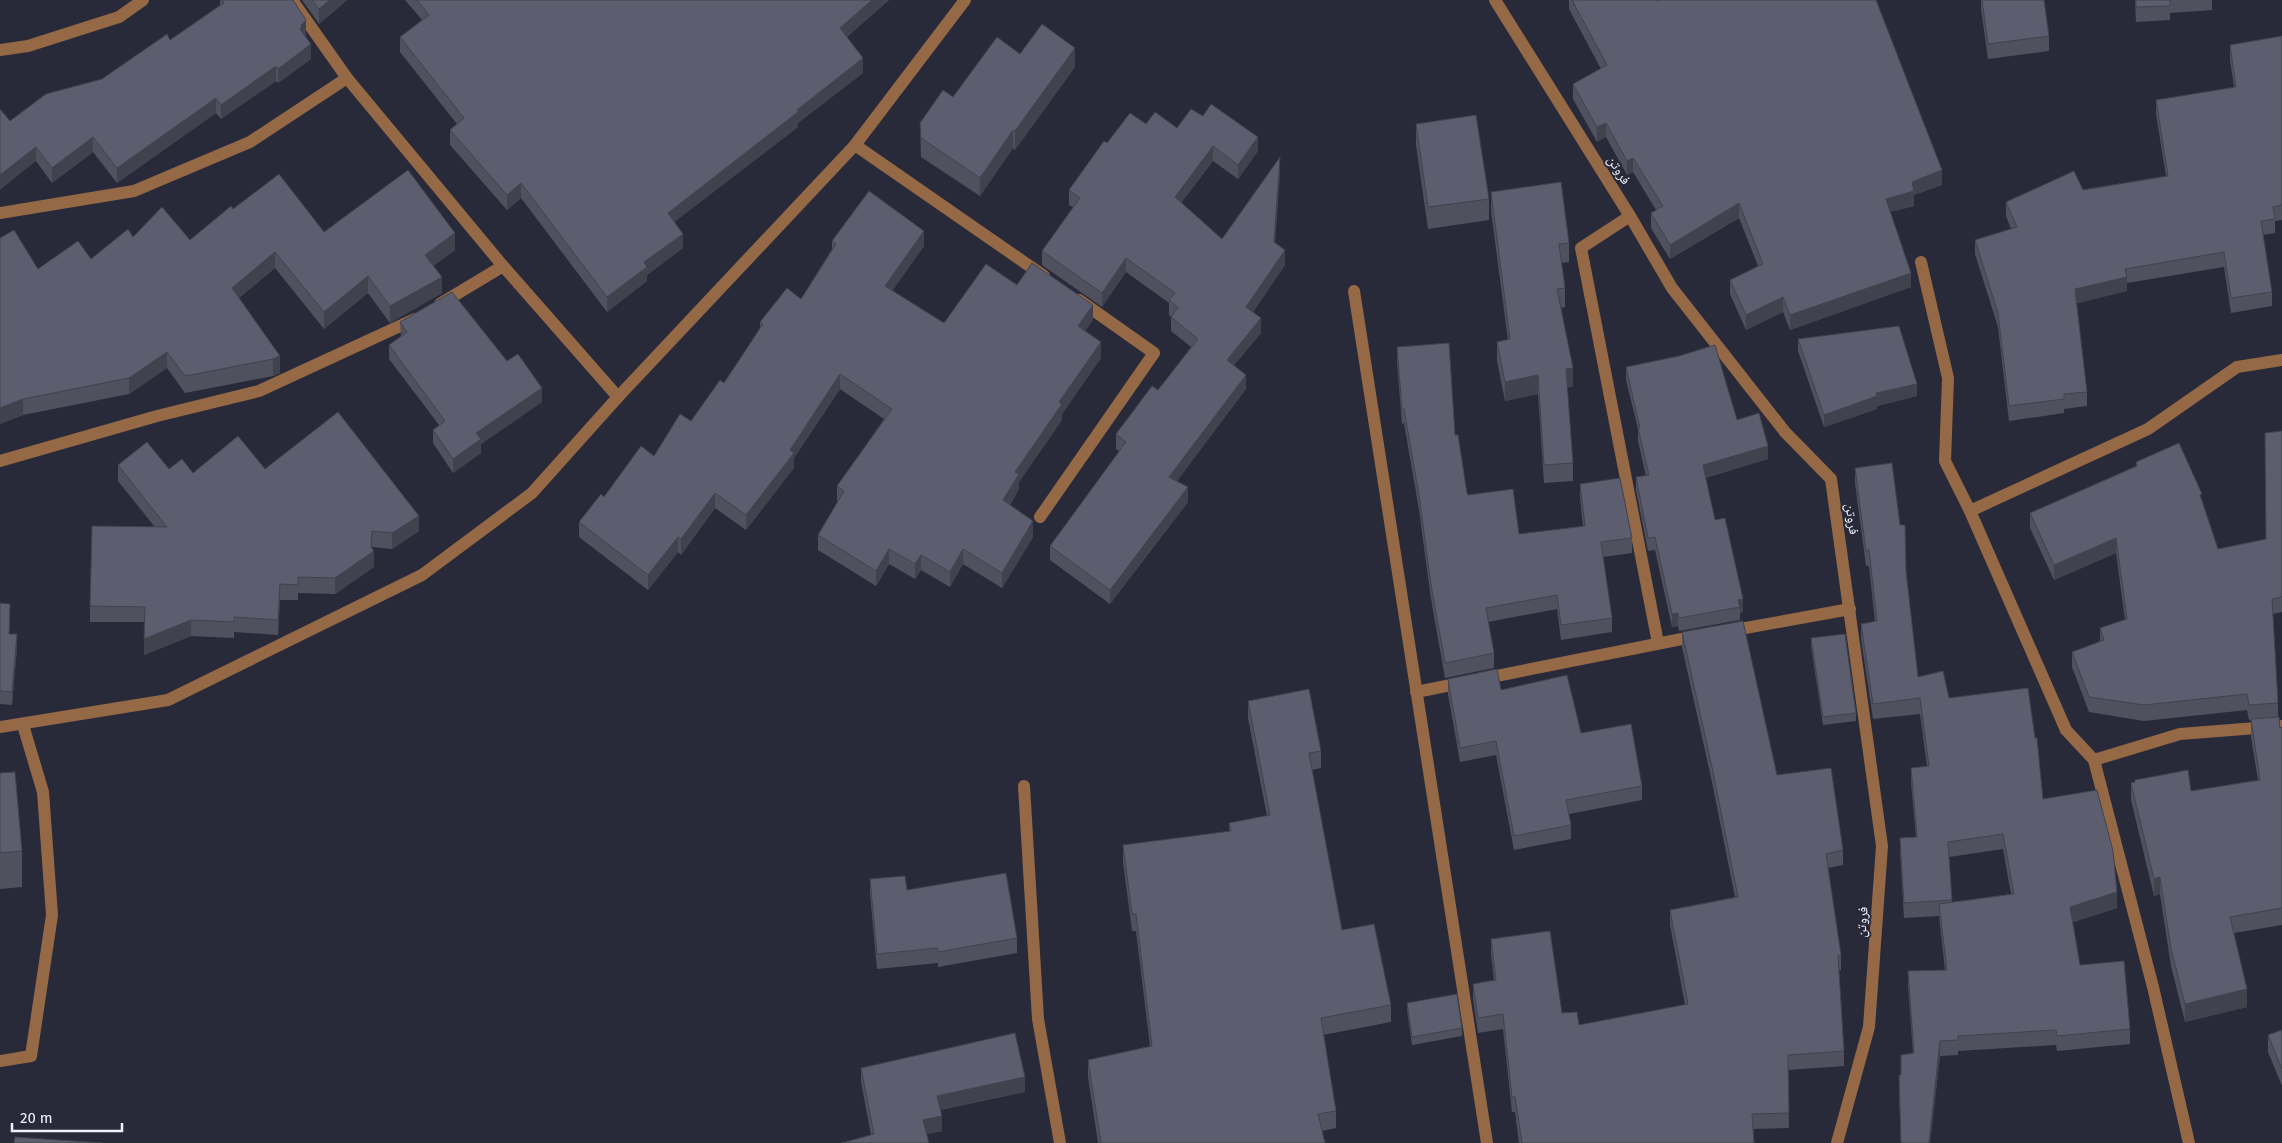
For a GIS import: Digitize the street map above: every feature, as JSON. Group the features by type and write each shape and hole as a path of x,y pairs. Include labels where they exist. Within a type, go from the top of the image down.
{"street":[{"path":"0,50 28,46 119,17 144,0"},
{"path":"292,0 347,78 503,266 618,397"},
{"path":"0,728 168,700 422,575 532,493 618,397 855,145 965,0"},
{"name":"فروتن","path":"1495,0 1630,216 1672,288 1785,432 1831,479 1882,846 1870,1027 1837,1143"},
{"path":"0,213 134,191 250,142 347,78"},
{"path":"855,145 1154,353 1040,517"},
{"path":"1630,216 1581,248 1658,643"},
{"path":"1921,262 1948,378 1945,461 1970,511 2066,730 2094,760 2153,987 2189,1143"},
{"path":"0,461 147,418 259,391 403,326 503,266"},
{"path":"1354,291 1487,1143"},
{"path":"1970,511 2148,429 2237,367 2282,360"},
{"path":"1416,692 1658,643 1850,609"},
{"path":"0,1061 31,1056 52,915 43,792 23,725"},
{"path":"2094,760 2180,734 2282,726"},
{"path":"1024,786 1038,1019 1060,1143"}],"building":[{"path":"222,0 293,0 306,20 300,29 311,44 278,69 276,66 221,105 216,98 117,168 93,137 52,168 36,147 0,175 0,109 10,121 46,94 102,79 167,34 170,40 224,3"},
{"path":"312,0 330,0 319,9"},
{"path":"417,0 872,0 840,28 863,58 797,110 798,112 668,213 683,234 644,262 647,267 607,297 521,183 507,195 450,130 464,118 400,37 429,15"},
{"path":"1572,0 1876,0 1942,170 1912,182 1914,191 1886,199 1911,273 1790,315 1783,297 1746,315 1730,280 1763,264 1739,203 1670,245 1651,213 1663,206 1633,158 1627,161 1606,123 1597,127 1573,84 1607,65"},
{"path":"1982,0 2044,0 2049,36 1988,44"},
{"path":"2136,0 2170,0 2170,6 2136,7"},
{"path":"1042,24 1075,48 1015,131 1013,130 980,178 921,138 920,123 943,90 953,97 997,37 1020,54"},
{"path":"2282,36 2282,205 2273,207 2275,219 2261,221 2272,292 2231,298 2224,252 2125,269 2127,277 2075,289 2087,392 2064,394 2064,399 2009,406 1998,313 1975,240 2017,227 2006,202 2074,171 2083,190 2168,176 2156,100 2236,87 2230,45"},
{"path":"1211,104 1258,137 1238,165 1213,146 1175,197 1222,239 1280,157 1274,242 1285,250 1246,307 1261,318 1227,360 1246,375 1169,477 1188,487 1110,590 1050,546 1126,442 1116,434 1152,386 1158,390 1198,339 1171,317 1178,308 1169,300 1175,293 1126,258 1102,293 1042,251 1080,198 1069,190 1104,141 1107,143 1130,113 1146,124 1155,112 1177,128 1191,109 1203,116"},
{"path":"1476,115 1489,199 1428,207 1416,124"},
{"path":"408,170 455,233 425,255 442,277 390,306 368,276 324,312 275,252 232,288 280,356 185,376 167,352 129,378 23,399 0,408 0,238 14,230 38,269 78,241 91,259 128,229 133,237 162,207 190,240 231,206 233,209 279,174 324,232"},
{"path":"1561,182 1569,243 1559,244 1565,288 1557,289 1573,368 1566,369 1573,463 1544,465 1538,375 1505,382 1497,342 1510,339 1491,192"},
{"path":"869,191 924,231 885,286 944,323 986,264 1017,285 1032,263 1093,305 1078,326 1101,342 1059,402 1062,404 1015,472 1019,474 1003,500 1033,521 1002,573 963,549 950,572 921,555 915,564 889,549 876,571 818,535 844,491 837,486 892,409 840,374 790,450 794,453 746,515 715,493 681,539 678,537 648,575 579,522 601,494 604,497 641,446 654,456 680,414 691,421 720,380 724,383 763,324 760,322 787,288 801,299 836,244 832,241"},
{"path":"452,292 507,361 518,354 542,388 476,433 481,439 453,459 433,430 445,421 389,345 407,332 400,322"},
{"path":"1899,326 1917,384 1876,393 1877,396 1824,415 1798,339"},
{"path":"1449,343 1455,435 1458,435 1468,495 1513,489 1519,534 1585,526 1580,484 1620,478 1632,538 1601,542 1612,618 1561,625 1557,595 1486,608 1494,653 1445,663 1431,585 1419,495 1404,409 1402,409 1397,347"},
{"path":"1715,345 1737,420 1759,413 1768,446 1703,465 1715,520 1725,518 1743,599 1738,600 1740,607 1679,618 1678,613 1672,614 1655,537 1648,538 1636,477 1649,475 1626,367 1679,356"},
{"path":"338,412 419,516 392,533 372,531 371,547 374,551 335,578 298,577 298,585 280,584 278,620 234,617 234,622 191,620 144,639 145,607 90,606 92,526 167,527 118,465 147,442 169,469 182,459 193,473 238,436 265,469"},
{"path":"2282,431 2282,597 2272,599 2278,703 2249,705 2247,694 2144,705 2089,697 2072,652 2104,640 2100,628 2127,619 2116,538 2054,565 2030,513 2137,466 2136,462 2179,443 2202,494 2200,495 2218,549 2266,539 2265,433"},
{"path":"1892,463 1900,525 1905,525 1906,571 1918,677 1943,671 1949,698 2028,688 2035,738 2037,738 2043,799 2097,790 2113,851 2117,892 2070,907 2080,965 2124,961 2130,1029 2057,1036 2056,1030 1958,1036 1958,1040 1940,1041 1929,1143 1901,1143 1899,1075 1901,1075 1901,1055 1914,1053 1908,971 1947,970 1939,904 2014,894 2003,834 1948,842 1952,900 1904,903 1900,838 1917,837 1911,768 1929,766 1920,698 1873,704 1861,624 1877,621 1869,550 1866,551 1855,468"},
{"path":"0,603 10,604 9,634 17,634 12,692 0,691"},
{"path":"1743,621 1777,775 1831,768 1843,850 1826,854 1841,955 1838,956 1844,1051 1788,1055 1789,1113 1752,1114 1754,1143 1522,1143 1515,1097 1512,1097 1503,1014 1478,1018 1473,984 1496,980 1491,939 1550,931 1562,1013 1577,1012 1579,1025 1688,1004 1670,910 1738,897 1682,632"},
{"path":"1845,634 1856,713 1823,717 1811,638"},
{"path":"1497,669 1501,690 1567,675 1581,733 1631,724 1642,786 1566,800 1571,825 1514,836 1496,741 1460,748 1448,679"},
{"path":"1309,689 1321,751 1309,753 1342,930 1374,924 1391,1005 1321,1018 1336,1111 1318,1114 1325,1143 1101,1143 1088,1060 1152,1046 1136,914 1132,914 1123,845 1231,831 1229,823 1270,815 1248,701"},
{"path":"2279,717 2280,728 2282,727 2282,908 2230,917 2247,989 2185,1004 2171,949 2160,877 2154,879 2131,783 2135,782 2135,780 2188,770 2191,791 2260,780 2251,719"},
{"path":"15,772 22,851 0,853 0,773"},
{"path":"1006,873 1017,938 938,952 938,948 877,954 870,879 905,876 907,890"},
{"path":"1457,994 1462,1028 1412,1037 1407,1003"},
{"path":"2282,1030 2282,1069 2268,1035"},
{"path":"1015,1033 1025,1077 937,1096 942,1116 923,1120 929,1143 842,1143 874,1134 861,1068"},
{"path":"15,1137 103,1143 14,1143"}]}
